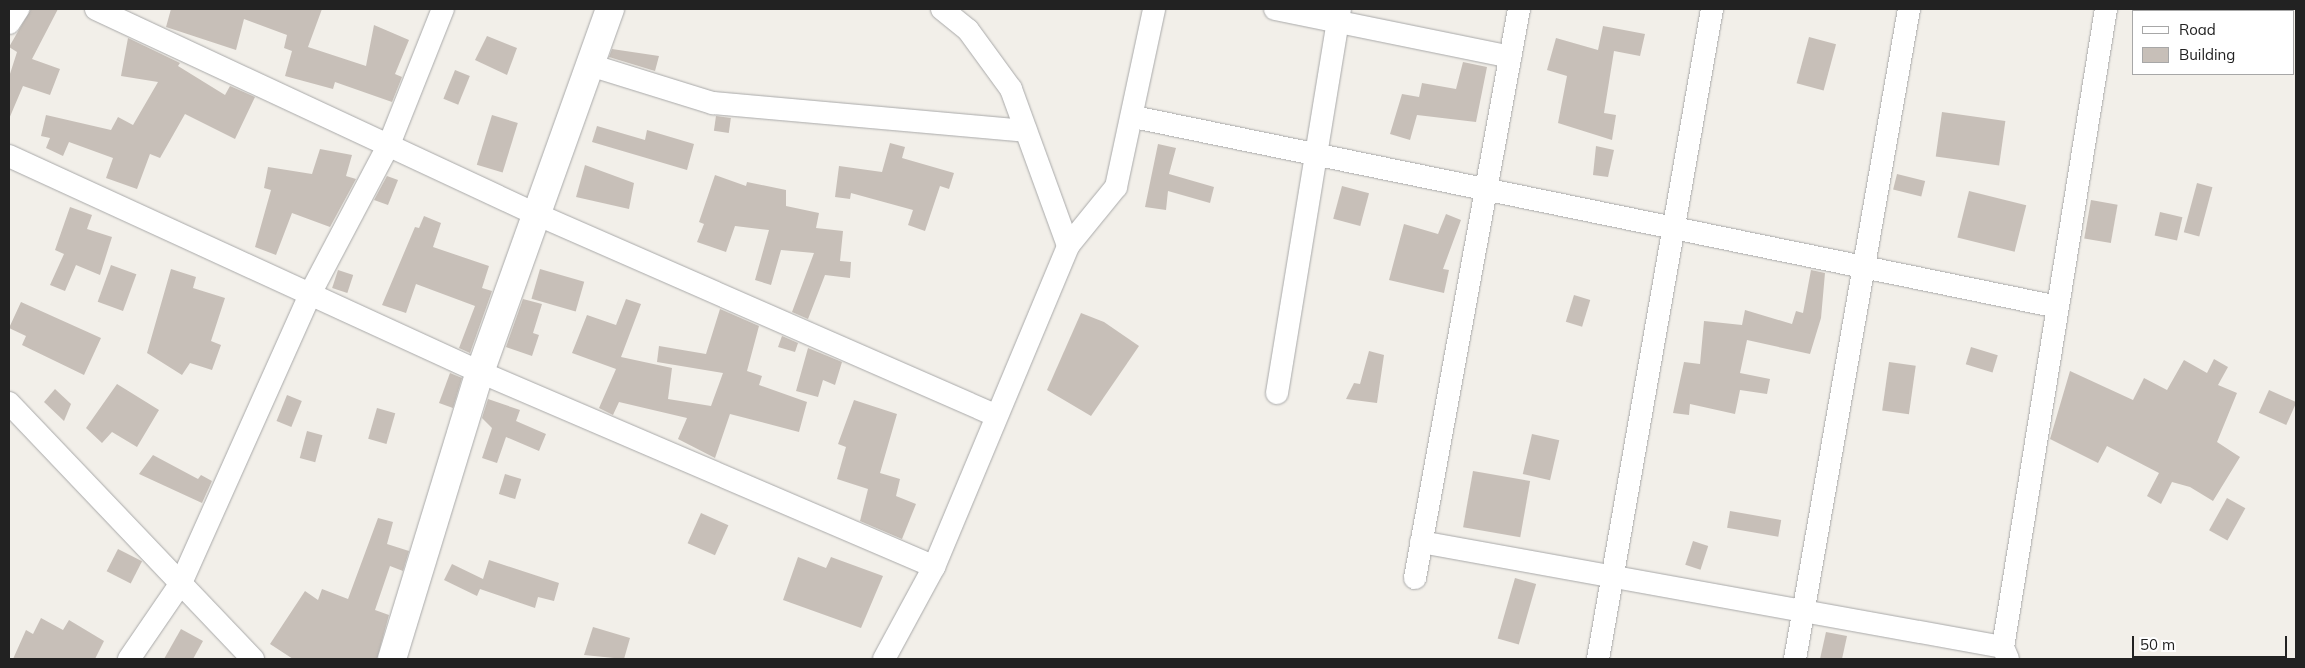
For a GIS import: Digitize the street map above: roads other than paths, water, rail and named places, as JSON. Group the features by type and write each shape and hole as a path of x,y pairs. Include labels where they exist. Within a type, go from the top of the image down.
{"street":[{"path":"9,23 18,9"},
{"path":"96,9 390,142 536,214 997,416"},
{"path":"129,659 181,583 310,294 390,142 443,9"},
{"path":"392,659 480,372 610,9"},
{"path":"942,9 968,30 1011,89 1068,246"},
{"path":"884,659 934,567 1068,246 1116,187 1134,117 1154,9"},
{"path":"1275,9 1339,15 1510,57"},
{"path":"1415,578 1519,9"},
{"path":"1598,659 1712,9"},
{"path":"1795,659 1909,9"},
{"path":"1421,542 1803,611 2006,653 2058,307 2106,9"},
{"path":"1277,393 1339,15"},
{"path":"590,65 713,103 1026,131"},
{"path":"1134,117 2058,307"},
{"path":"9,156 480,372 934,567"},
{"path":"9,403 253,659"}]}
